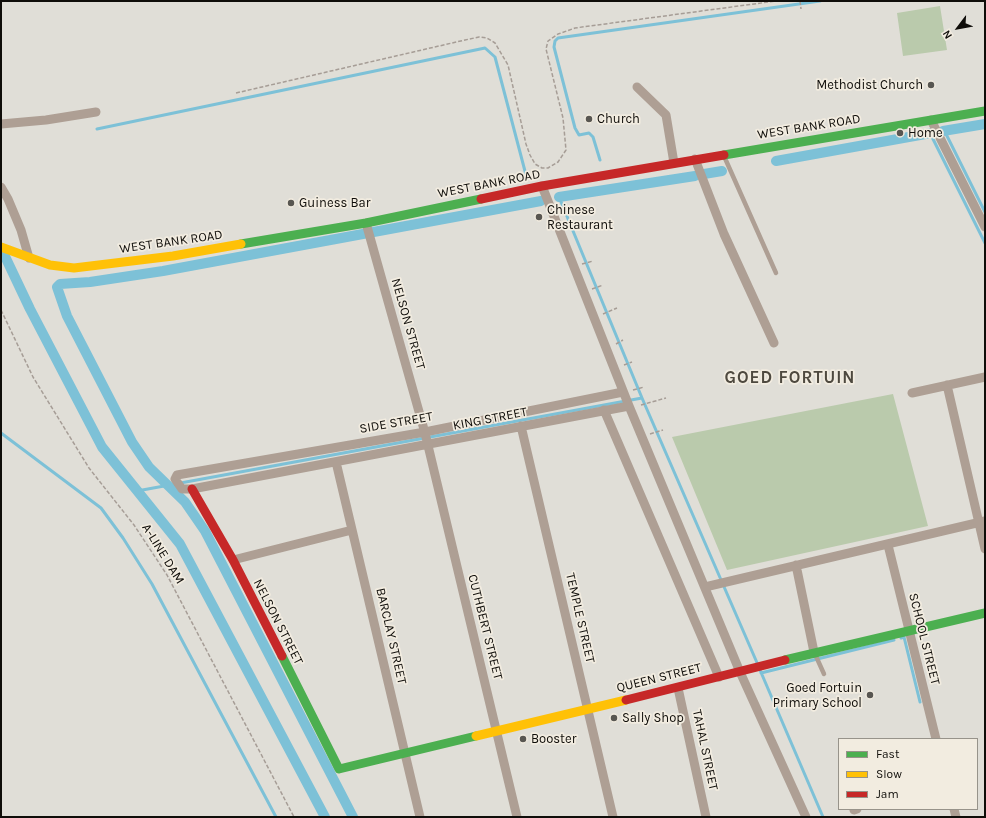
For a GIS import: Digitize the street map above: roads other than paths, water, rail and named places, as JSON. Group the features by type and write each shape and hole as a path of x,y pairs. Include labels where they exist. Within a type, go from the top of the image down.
{"main road":[{"name":"WEST BANK ROAD","path":"1,247 18,255 50,265 74,268 173,256 366,223 542,186 674,162 985,110"},
{"name":"NELSON STREET","path":"192,489 233,560 339,769"},
{"name":"QUEEN STREET","path":"339,769 588,708 678,688 908,630 985,613"}],"street":[{"path":"637,87 666,115 674,162"},
{"path":"1,124 46,120 96,112"},
{"path":"931,120 985,227"},
{"path":"695,159 724,234 774,343"},
{"path":"542,186 629,406 740,672 806,817"},
{"path":"1,188 8,199 21,230 29,258"},
{"name":"NELSON STREET","path":"366,223 426,438"},
{"path":"912,393 947,384 985,377"},
{"path":"947,384 982,522 985,549"},
{"name":"SIDE STREET","path":"192,489 182,489 176,482 177,475 426,438 624,392"},
{"name":"KING STREET","path":"192,489 336,462 426,438 521,426 629,406"},
{"path":"604,410 719,677"},
{"name":"TEMPLE STREET","path":"521,426 613,817"},
{"name":"CUTHBERT STREET","path":"426,438 517,817"},
{"name":"BARCLAY STREET","path":"336,462 420,817"},
{"path":"705,587 982,522"},
{"path":"233,560 352,530"},
{"name":"SCHOOL STREET","path":"888,545 936,738"},
{"path":"796,565 815,654"},
{"name":"TAHAL STREET","path":"678,688 706,817"}],"lane":[{"path":"723,155 776,273"},
{"path":"815,654 824,674"}],"waterway":[{"path":"600,160 593,137 589,133 579,135 575,128 554,47 555,41 558,38 820,1"},
{"path":"97,129 485,48 495,57 526,175"},
{"path":"943,131 985,124"},
{"path":"944,130 985,212"},
{"path":"930,133 985,243"},
{"path":"776,161 931,133"},
{"path":"704,174 722,171"},
{"path":"559,197 695,176"},
{"path":"559,197 642,398 758,665"},
{"path":"353,817 205,531 185,502 149,467 132,442 67,316 57,287 60,284 90,282 163,271 541,201"},
{"path":"1,248 30,309 102,447 180,544 325,817"},
{"path":"137,491 642,398"},
{"path":"1,433 101,508 123,538 152,584 276,817"},
{"path":"901,638 904,637 920,702"},
{"path":"761,673 894,640"},
{"path":"760,670 823,817"}],"place":[{"name":"Methodist Church","path":"931,85"},
{"name":"Church","path":"589,119"},
{"name":"Home","path":"900,133"},
{"name":"Guiness Bar","path":"291,203"},
{"name":"Chinese Restaurant","path":"539,217"},
{"name":"Goed Fortuin Primary School","path":"870,695"},
{"name":"Sally Shop","path":"614,718"},
{"name":"Booster","path":"523,739"}],"district":[{"name":"GOED FORTUIN","path":"790,378"}]}
